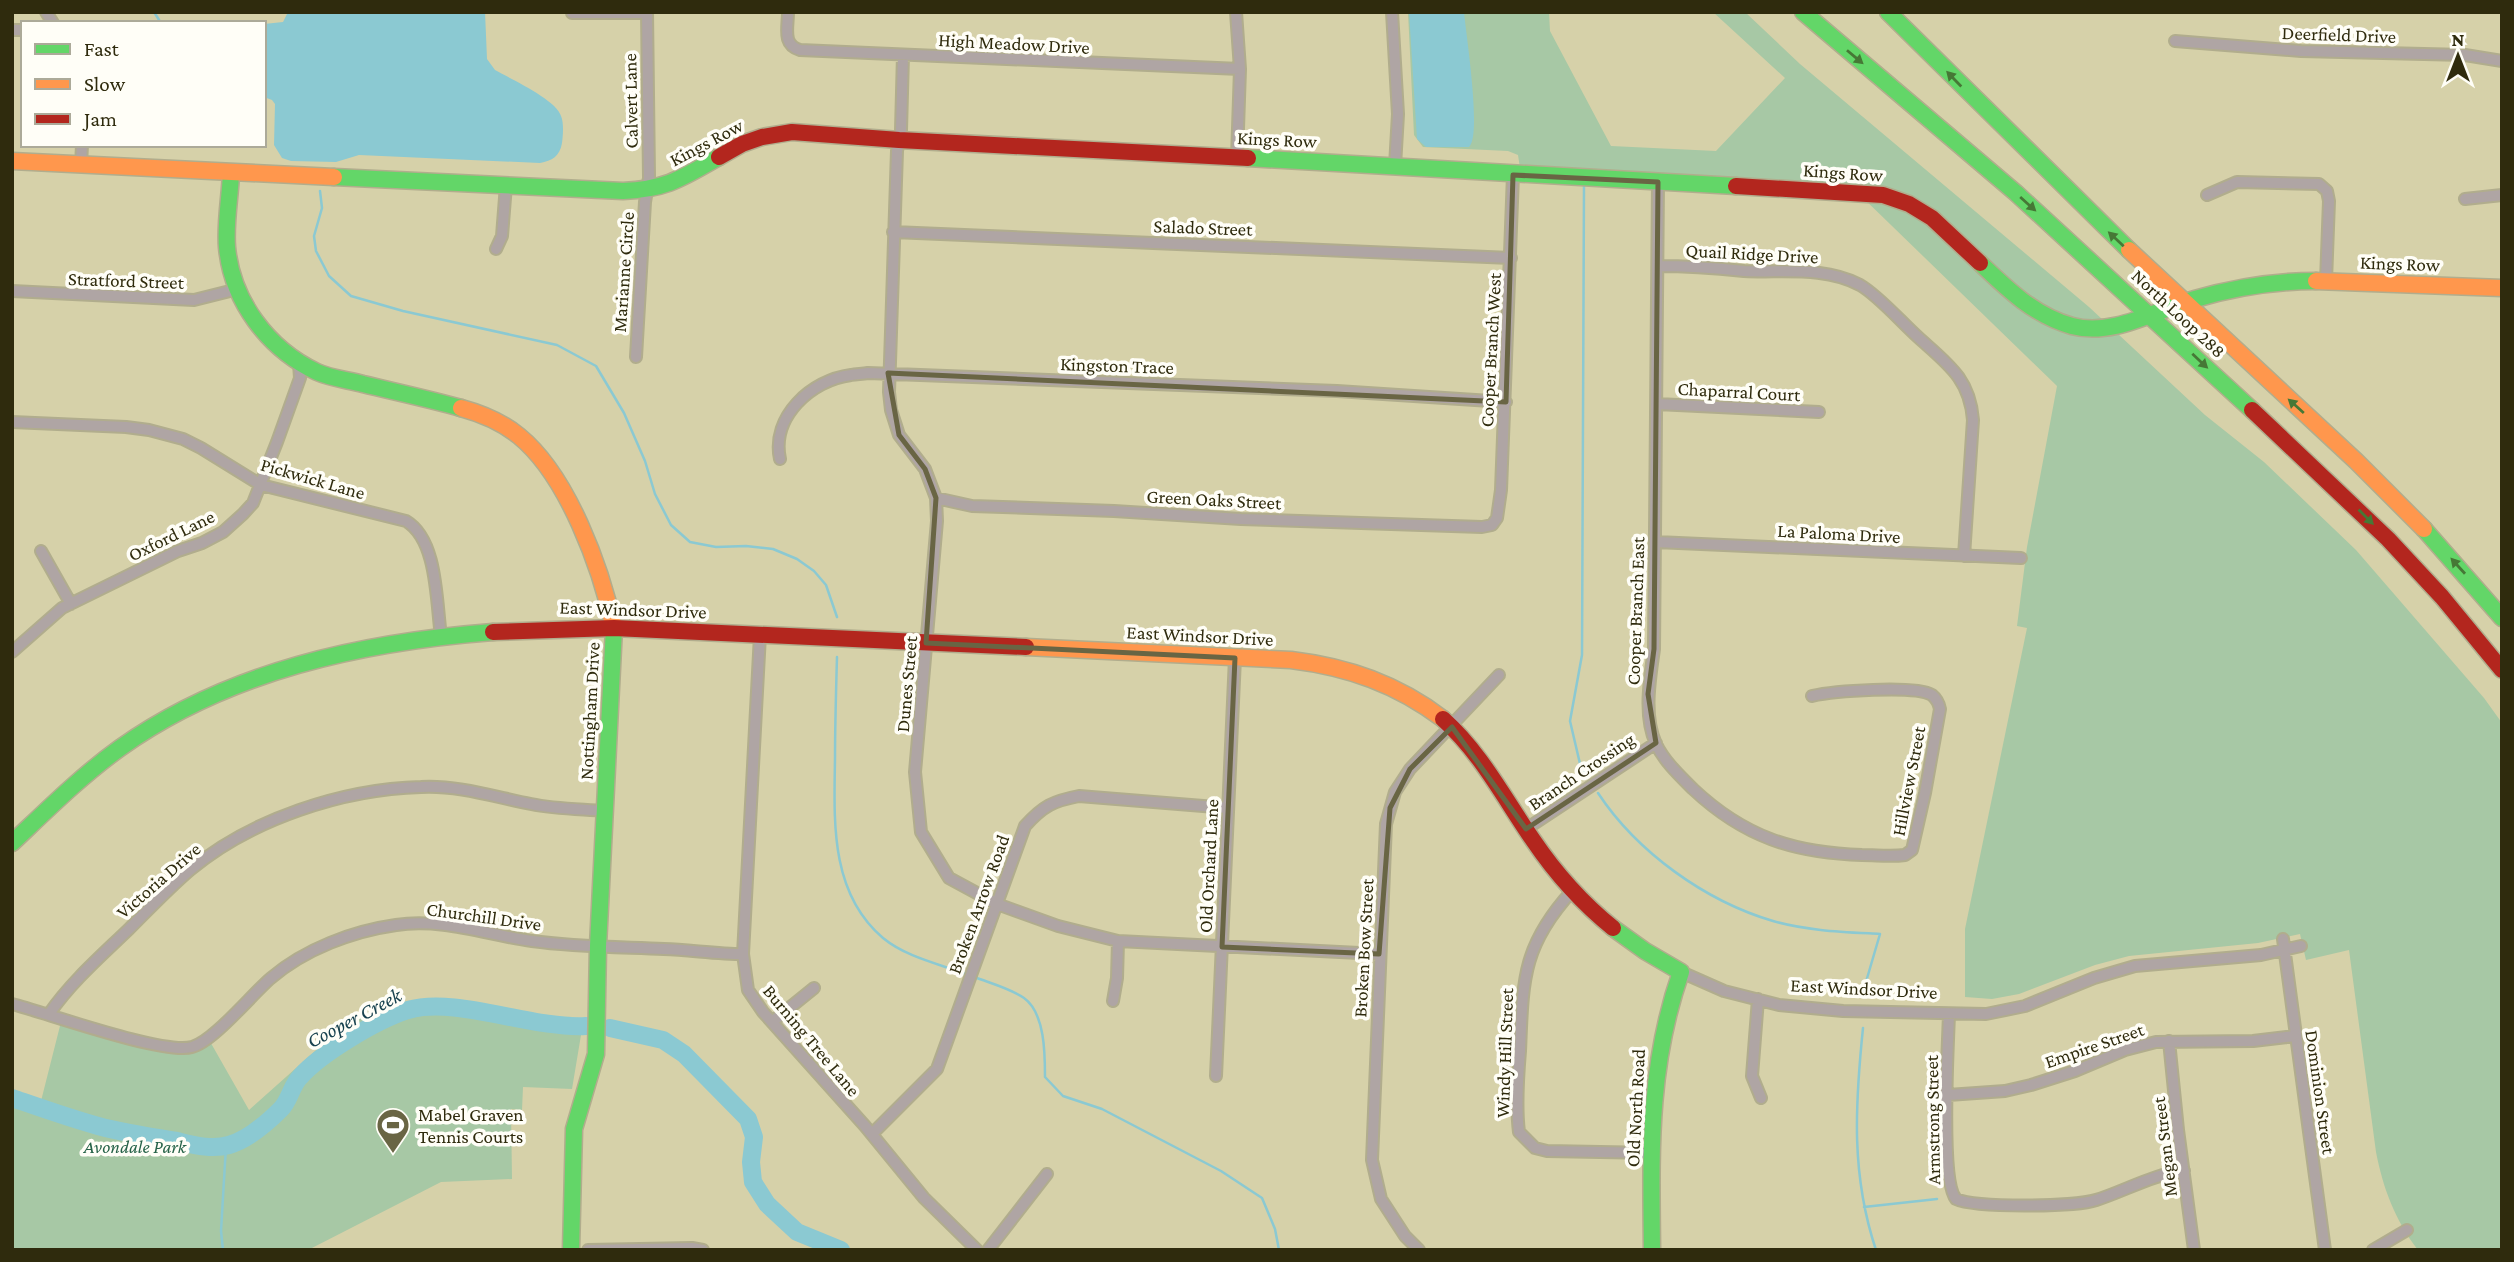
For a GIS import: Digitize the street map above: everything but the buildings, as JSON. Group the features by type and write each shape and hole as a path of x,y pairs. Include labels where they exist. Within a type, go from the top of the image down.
{"main road":[{"name":"North Loop 288","path":"1804,12 2016,193 2317,469 2388,539 2502,670"},
{"name":"North Loop 288","path":"1888,12 2031,157 2356,461 2420,525 2502,618"},
{"name":"Kings Row","path":"12,162 623,191 647,190 683,179 736,147 772,134 802,132 899,140 1488,171 1513,175 1894,197 1923,212 2019,300 2055,321 2092,328 2232,289 2264,283 2326,281 2502,288"},
{"name":"Nottingham Drive","path":"231,173 227,243 238,289 246,308 269,339 299,363 319,373 472,410 514,431 542,457 558,482 595,563 608,602 614,628 598,946 600,970 596,1054 574,1129 571,1250"},
{"name":"East Windsor Drive","path":"12,843 86,774 136,737 202,699 247,680 314,660 441,636 539,628 614,628 1310,662 1378,678 1437,712 1482,762 1553,869 1572,891 1606,923 1638,947 1681,972"},
{"name":"Old North Road","path":"1652,1250 1654,1087 1657,1053 1671,997 1681,972"}],"street":[{"name":"High Meadow Drive","path":"788,12 789,45 800,50 1240,69"},
{"path":"1236,12 1240,69 1237,158"},
{"path":"1392,12 1398,114 1395,166"},
{"path":"572,13 647,13"},
{"name":"Calvert Lane","path":"647,13 647,190"},
{"name":"Deerfield Drive","path":"2175,41 2301,51 2465,55 2502,61"},
{"name":"Dunes Street","path":"903,55 888,373 891,410 899,435 925,469 936,498 937,521 932,604 915,772 921,832 949,878 997,904 1058,926 1118,941 1379,954"},
{"path":"81,165 82,147"},
{"name":"Cooper Branch West","path":"1492,526 1497,518 1502,490 1513,175"},
{"name":"Cooper Branch East","path":"1658,182 1654,649 1648,694 1656,743 1679,775 1712,806 1737,824 1770,840 1801,850 1838,855 1894,856 1905,855 1912,850"},
{"path":"2207,195 2237,182 2319,184 2327,191 2329,201 2326,281"},
{"path":"496,248 502,236 506,185"},
{"name":"Marianne Circle","path":"636,357 647,190"},
{"path":"2465,199 2502,195"},
{"name":"Salado Street","path":"893,232 1511,258"},
{"name":"Quail Ridge Drive","path":"1658,266 1808,272 1853,282 1872,293 1953,368 1969,394 1973,420 1964,556"},
{"name":"Stratford Street","path":"12,291 194,300 238,289"},
{"name":"Oxford Lane","path":"12,652 43,623 71,604 223,532 253,503 300,378 299,363"},
{"name":"Kingston Trace","path":"780,459 778,446 784,420 801,399 827,383 850,375 888,373 1336,391 1506,402"},
{"name":"Chaparral Court","path":"1657,404 1819,412"},
{"name":"Pickwick Lane","path":"12,422 126,426 149,430 183,439 261,485 406,521 415,526 424,540 438,593 441,636"},
{"name":"Green Oaks Street","path":"936,498 972,506 1241,519 1492,526"},
{"name":"La Paloma Drive","path":"1656,542 2021,558"},
{"path":"41,551 71,604"},
{"name":"Burning Tree Lane","path":"760,635 743,954 748,989 762,1012 872,1134 924,1198 977,1250"},
{"name":"Old Orchard Lane","path":"1216,1076 1235,658"},
{"name":"Broken Bow Street","path":"1419,1250 1405,1236 1381,1199 1372,1160 1386,824 1395,792 1410,769 1499,675"},
{"name":"Hillview Street","path":"1812,696 1855,689 1918,692 1931,694 1938,701 1940,709 1926,793 1912,850"},
{"name":"Branch Crossing","path":"1526,829 1656,743"},
{"name":"Victoria Drive","path":"50,1014 62,996 191,869 247,834 310,806 375,792 431,787 489,794 533,804 605,811"},
{"name":"Broken Arrow Road","path":"872,1134 937,1069 1025,826 1040,809 1059,800 1079,796 1228,808"},
{"name":"Windy Hill Street","path":"1572,891 1545,925 1534,944 1527,965 1521,1011 1519,1132 1535,1148 1547,1152 1653,1153"},
{"name":"Churchill Drive","path":"12,1004 130,1038 190,1048 208,1038 273,976 306,956 367,929 429,923 531,941 743,954"},
{"path":"1113,1001 1118,941"},
{"name":"East Windsor Drive","path":"1681,972 1724,991 1779,1005 1818,1010 1986,1014 2011,1010 2094,978 2135,967 2283,945 2301,946"},
{"name":"Dominion Street","path":"2283,945 2325,1250"},
{"path":"772,1022 814,988"},
{"path":"1758,999 1752,1076 1760,1098"},
{"name":"Armstrong Street","path":"1949,1014 1948,1170 1951,1192 1960,1201 2055,1206 2081,1204 2166,1174 2184,1171"},
{"name":"Empire Street","path":"1948,1095 2005,1091 2031,1085 2075,1071 2125,1050 2169,1041 2253,1041 2295,1036"},
{"name":"Megan Street","path":"2169,1041 2194,1250"},
{"path":"988,1250 1047,1174"},
{"path":"2373,1250 2407,1230"},
{"path":"588,1250 703,1250"}],"highlighted area":[{"path":"1513,175 1658,182 1654,649 1648,694 1656,743 1526,829 1452,727 1410,769 1390,808 1379,954 1222,947 1235,658 926,643 936,498 925,469 899,435 888,373 1506,402"}],"green space":[{"path":"1408,12 1549,12 1550,31 1611,146 1716,151 1785,78 1713,12 1745,12 1800,64 2089,307 2205,415 2264,462 2356,550 2484,698 2502,723 2502,1250 2418,1250 2396,1215 2386,1191 2376,1152 2349,950 2306,960 2300,934 2258,943 2129,956 2095,965 2019,994 1992,999 1965,997 1965,929 2027,628 2017,626 2027,547 2057,386 1858,193 1521,175 1518,155 1508,151 1423,147 1414,135"},
{"name":"Avondale Park","path":"432,1001 583,1023 572,1089 523,1087 522,1110 511,1109 512,1179 441,1182 308,1250 12,1250 12,1098 40,1105 62,1018 180,1048 208,1038 249,1110 342,1027 379,1007"}],"water":[{"path":"288,12 485,12 487,59 495,70 542,97 558,110 563,126 559,151 552,159 540,163 359,155 336,162 291,161 282,158 274,145 275,104 266,98 266,24 283,22"},
{"path":"1409,12 1464,12 1474,105 1473,139 1469,147 1426,147 1417,139"}],"waterway":[{"path":"154,12 160,21"},
{"path":"1584,185 1582,655 1570,721 1581,768 1585,774"},
{"path":"320,191 322,208 314,236 316,251 329,276 351,296 403,311 557,345 596,366 624,413 645,461 655,494 671,525 690,542 716,547 773,549 797,559 814,571 826,585 837,617"},
{"path":"837,657 835,807 844,878 853,900 866,920 883,938 912,955 966,974"},
{"path":"1598,793 1632,835 1653,854 1675,872 1722,901 1773,921 1800,927 1880,934 1863,992"},
{"path":"972,976 1012,991 1031,1005 1040,1024 1045,1077 1063,1096 1102,1109 1221,1171 1262,1198 1275,1229 1279,1250"},
{"name":"Cooper Creek","path":"12,1098 128,1133 216,1147 236,1143 257,1130 284,1105 297,1081 309,1068 335,1048 366,1029 408,1010 448,1007 542,1023 586,1026"},
{"name":"Cooper Creek","path":"610,1028 663,1040 684,1054 748,1119 754,1137 751,1162 753,1182 767,1204 797,1232 841,1250"},
{"path":"1863,1028 1857,1140 1862,1195 1876,1250"},
{"path":"223,1250 221,1231 226,1146"},
{"path":"1864,1207 1937,1199"}],"traffic: fast":[{"path":"1803,12 2016,193 2252,410"},
{"path":"1888,12 2129,250"},
{"path":"334,177 623,191 663,185 719,157"},
{"path":"1248,158 1736,186"},
{"path":"231,173 227,220 230,267 245,304 268,337 299,362 322,374 461,408"},
{"path":"1980,263 2034,309 2072,326 2087,328 2103,328 2134,321 2225,291 2316,281"},
{"path":"2424,529 2502,618"},
{"path":"571,1250 574,1129 596,1054 598,946 614,628"},
{"path":"12,843 78,782 120,748 162,721 206,699 251,680 346,653 493,632"},
{"path":"1613,928 1681,972 1662,1041 1657,1075 1651,1178 1652,1250"}],"traffic: slow":[{"path":"12,161 334,177"},
{"path":"2129,250 2356,461 2424,529"},
{"path":"2316,281 2502,288"},
{"path":"461,408 492,419 513,431 537,453 553,474 591,551 614,628"},
{"path":"1026,647 1312,663 1352,673 1390,687 1443,719"}],"traffic: jam":[{"path":"719,157 762,137 792,132 1248,158"},
{"path":"1736,186 1883,195 1909,204 1932,218 1980,263"},
{"path":"2252,410 2388,539 2442,597 2502,670"},
{"path":"493,632 614,628 1026,647"},
{"path":"1443,719 1481,761 1551,865 1580,898 1613,928"}],"place":[{"name":"Mabel Graven Tennis Courts","path":"393,1155"}]}
